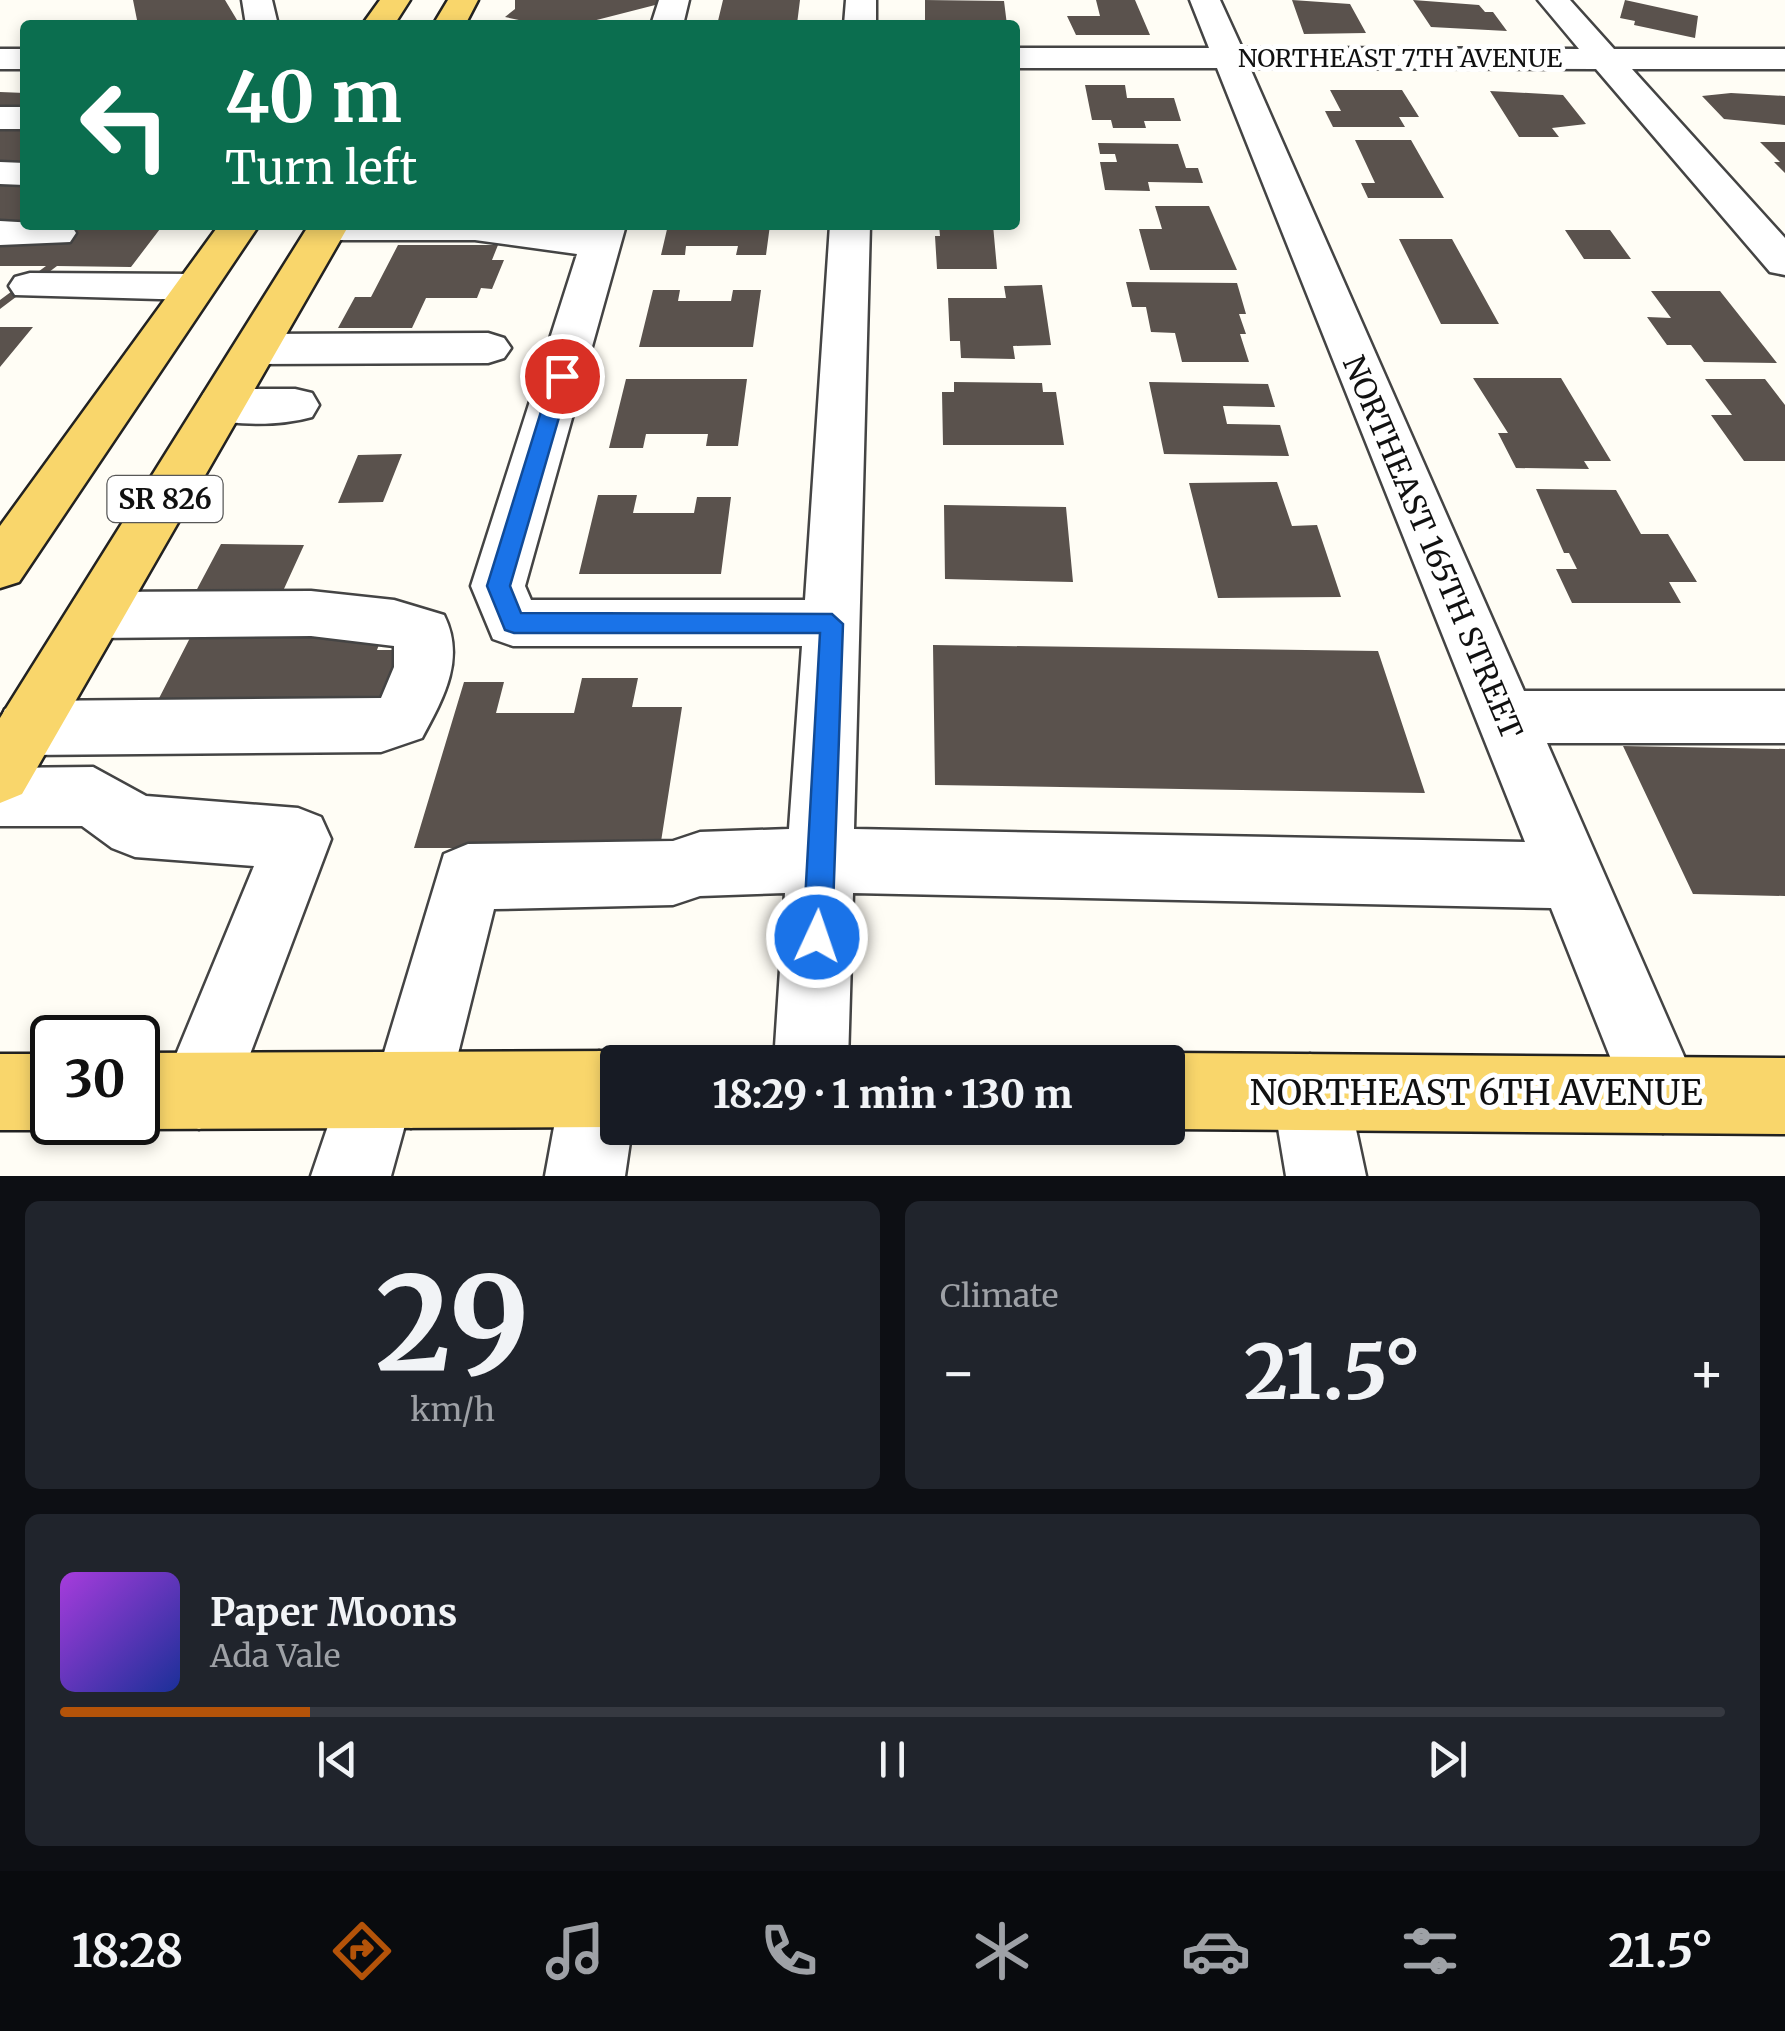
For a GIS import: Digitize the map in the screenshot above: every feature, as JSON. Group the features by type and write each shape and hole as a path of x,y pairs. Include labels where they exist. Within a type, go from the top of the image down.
{"main road":[{"name":"SR 826","path":"0,566 235,230"},
{"name":"SR 826","path":"14,751 326,230"},
{"path":"168,1091 600,1089"},
{"name":"NORTHEAST 6TH AVENUE","path":"1185,1091 1785,1096"},
{"path":"0,1092 30,1092"}],"street":[{"name":"NORTHEAST 165TH STREET","path":"1204,0 1662,1094"},
{"path":"1552,0 1785,263"},
{"name":"NORTHEAST 7TH AVENUE","path":"1020,58 1785,59"},
{"path":"487,230 600,245"},
{"path":"812,1045 850,230"},
{"path":"0,233 56,233"},
{"path":"600,245 498,586 514,623 832,624"},
{"path":"510,268 600,245"},
{"path":"16,286 195,287"},
{"path":"255,349 488,348"},
{"path":"221,405 295,405"},
{"path":"14,751 176,724 317,730 381,726 400,719 417,691 428,651 424,632 408,625 330,616 95,615"},
{"path":"1504,716 1785,717"},
{"path":"0,797 93,796 135,826 298,840 168,1091"},
{"path":"350,1176 393,1090 468,877 673,873 700,864 821,860 1572,876"},
{"path":"1310,1092 1326,1176"},
{"path":"585,1176 600,1119"}],"building":[{"path":"133,0 225,0 237,20 137,20"},
{"path":"515,0 663,3 597,20 505,17 515,9"},
{"path":"723,0 800,0 798,20 718,20"},
{"path":"925,0 1004,1 1006,20 925,20"},
{"path":"1096,0 1135,0 1150,35 1076,35 1067,16 1100,16"},
{"path":"1292,0 1350,4 1366,33 1304,34"},
{"path":"1413,0 1479,5 1485,12 1493,12 1507,31 1431,27"},
{"path":"1625,0 1698,16 1695,38 1634,25 1635,21 1620,18"},
{"path":"1085,85 1125,85 1127,98 1174,98 1181,121 1144,121 1146,128 1113,128 1111,120 1092,120"},
{"path":"1330,90 1402,90 1419,117 1399,117 1405,127 1333,127 1325,111 1341,111"},
{"path":"1490,91 1563,95 1586,124 1552,128 1559,137 1519,137"},
{"path":"0,92 20,93 20,230 159,230 131,267 57,266 0,309 0,300 46,266 0,266"},
{"path":"1702,96 1785,96 1785,125 1724,119"},
{"path":"1355,140 1411,140 1444,198 1368,198 1361,183 1375,183"},
{"path":"1760,142 1785,142 1785,173 1774,162 1780,162"},
{"path":"1098,143 1178,144 1186,168 1198,168 1203,183 1148,182 1150,191 1105,190 1100,162 1117,162 1115,154 1100,154"},
{"path":"1155,206 1209,206 1237,270 1150,270 1139,229 1162,229"},
{"path":"667,230 769,230 766,255 736,255 738,246 686,246 685,255 661,255"},
{"path":"939,230 993,230 997,269 937,269 935,236 940,236"},
{"path":"1565,230 1610,230 1631,259 1584,259"},
{"path":"1399,239 1452,239 1499,324 1441,324"},
{"path":"398,245 498,245 492,260 504,260 492,289 481,288 477,298 426,298 412,328 338,328 355,297 371,297"},
{"path":"1126,282 1237,283 1246,314 1239,314 1246,334 1240,334 1249,362 1182,362 1175,333 1151,332 1146,307 1132,307"},
{"path":"1042,285 1051,345 1013,346 1015,359 961,358 960,341 950,341 948,298 1006,298 1004,286"},
{"path":"653,290 680,290 678,301 731,301 733,290 761,290 753,347 639,347"},
{"path":"1651,291 1720,291 1777,363 1704,362 1691,345 1667,345 1647,317 1671,318"},
{"path":"0,327 33,327 0,367"},
{"path":"1473,378 1561,378 1611,461 1584,461 1589,469 1516,468 1498,433 1508,433"},
{"path":"626,379 747,379 738,446 706,446 708,434 646,434 643,448 609,448"},
{"path":"1705,379 1765,379 1785,405 1785,461 1744,461 1711,415 1732,415"},
{"path":"954,382 1042,383 1043,392 1056,392 1064,445 943,445 942,392 954,392"},
{"path":"1149,382 1268,384 1275,407 1223,406 1227,424 1280,425 1289,456 1164,454"},
{"path":"402,454 383,502 338,503 358,455"},
{"path":"1277,482 1292,526 1317,525 1341,597 1218,598 1189,483"},
{"path":"1536,489 1616,490 1641,534 1668,534 1697,582 1669,582 1681,603 1572,603 1556,569 1577,569 1569,553 1564,553"},
{"path":"598,495 637,495 633,513 694,513 697,497 731,497 721,574 579,574"},
{"path":"944,505 1066,507 1073,582 945,579"},
{"path":"221,544 304,545 283,591 196,591"},
{"path":"192,634 383,634 377,650 408,650 387,709 154,708"},
{"path":"933,645 1378,651 1425,793 935,785"},
{"path":"582,678 638,678 632,707 682,707 660,848 414,848 464,682 504,682 496,713 574,713"},
{"path":"1623,746 1785,749 1785,896 1693,894"}],"route":[{"path":"562,376 498,586 514,623 832,624 817,937"}]}
